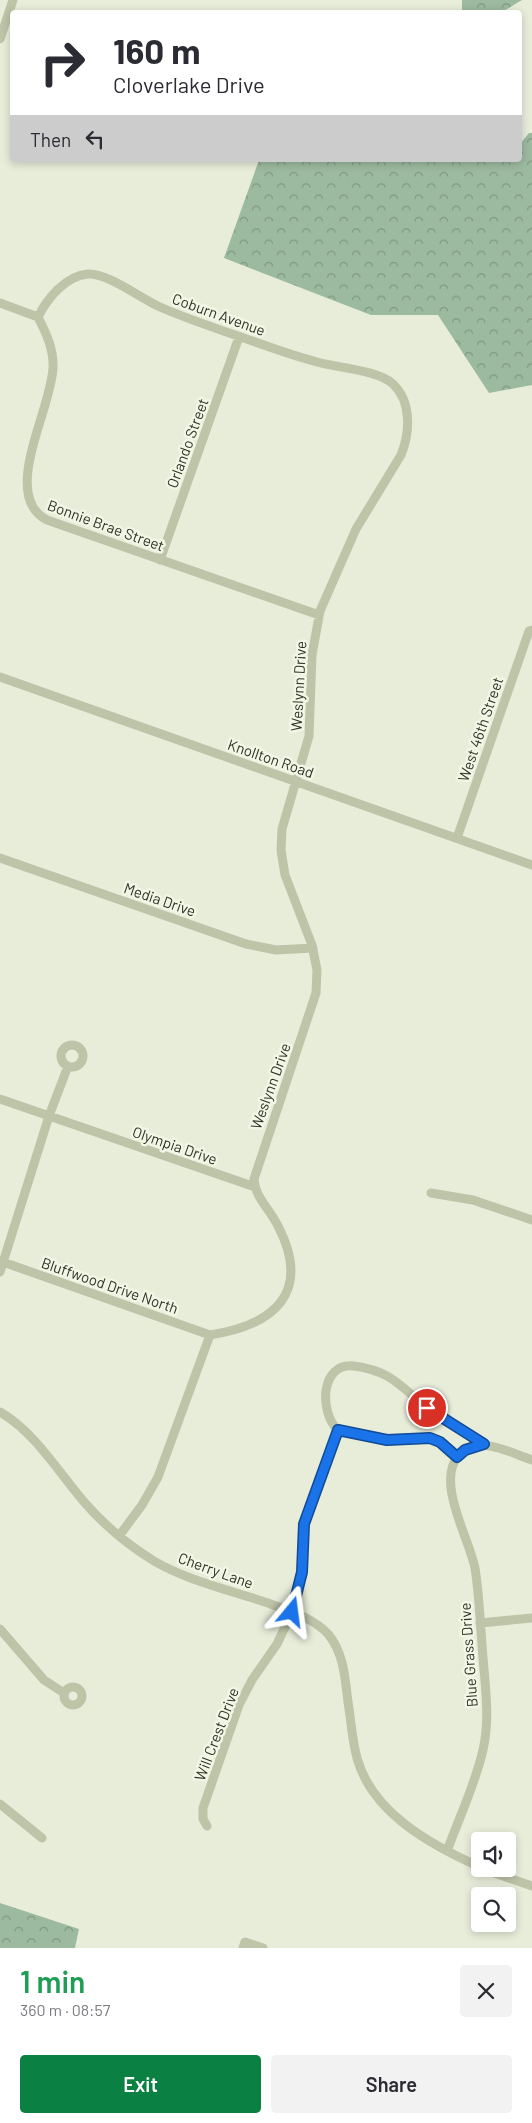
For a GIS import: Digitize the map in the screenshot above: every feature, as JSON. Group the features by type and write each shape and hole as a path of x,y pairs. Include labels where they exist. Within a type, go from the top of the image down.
{"street":[{"path":"0,39 13,0"},
{"name":"Coburn Avenue","path":"38,317 48,298 60,288 79,276 93,274 106,278 168,310 240,336 318,362 377,375 394,385 403,398"},
{"path":"0,303 38,317"},
{"name":"Bonnie Brae Street","path":"38,317 51,346 53,369 20,473 23,498 34,512 43,518 319,615"},
{"name":"Orlando Street","path":"160,560 240,336"},
{"name":"Weslynn Drive","path":"255,1187 255,1170 314,1004 317,970 313,948 286,882 282,858 283,824 297,782 311,725 312,655 319,615 338,565 356,529 403,452 408,422 403,398"},
{"name":"West 46th Street","path":"457,838 531,629"},
{"name":"Knollton Road","path":"0,677 532,865"},
{"name":"Media Drive","path":"0,858 246,944 276,950 313,948"},
{"path":"0,1272 49,1116 68,1066"},
{"name":"Olympia Drive","path":"0,1099 255,1187"},
{"path":"119,1536 142,1505 158,1477 210,1335 241,1327 274,1311 288,1293 290,1270 282,1234 255,1187"},
{"path":"431,1193 473,1200 532,1220"},
{"name":"Bluffwood Drive North","path":"2,1261 210,1335"},
{"path":"484,1444 465,1450 457,1457 440,1442 430,1438 387,1440 338,1430 328,1416 325,1392 334,1372 352,1366 384,1374 394,1379 434,1413 484,1444 532,1460"},
{"name":"Cherry Lane","path":"0,1412 32,1437 84,1502 119,1536 171,1570 292,1612 321,1627 339,1651 344,1666 356,1756 372,1790 396,1817 446,1851 471,1863"},
{"name":"Will Crest Drive","path":"207,1826 203,1818 203,1808 239,1705 252,1680 277,1644 292,1612 302,1572 304,1524 338,1430"},
{"name":"Blue Grass Drive","path":"446,1851 476,1772 484,1740 486,1712 480,1623 472,1554 450,1491 451,1474 457,1457"},
{"path":"480,1623 532,1618"},
{"path":"0,1629 44,1680 64,1693"},
{"path":"0,1804 42,1838"},
{"name":"Cherry Lane","path":"507,1877 532,1886"},
{"path":"243,1948 245,1942 263,1948"}],"green space":[{"path":"462,0 522,0 505,10 462,10"},
{"path":"529,133 532,133 532,385 489,393 438,315 371,315 224,258 258,162 522,162 522,142"},
{"path":"0,1903 79,1929 75,1948 0,1948"}],"route":[{"path":"292,1612 302,1572 304,1524 338,1430 387,1440 430,1438 440,1442 457,1457 465,1450 484,1444 440,1418 427,1408"}]}
